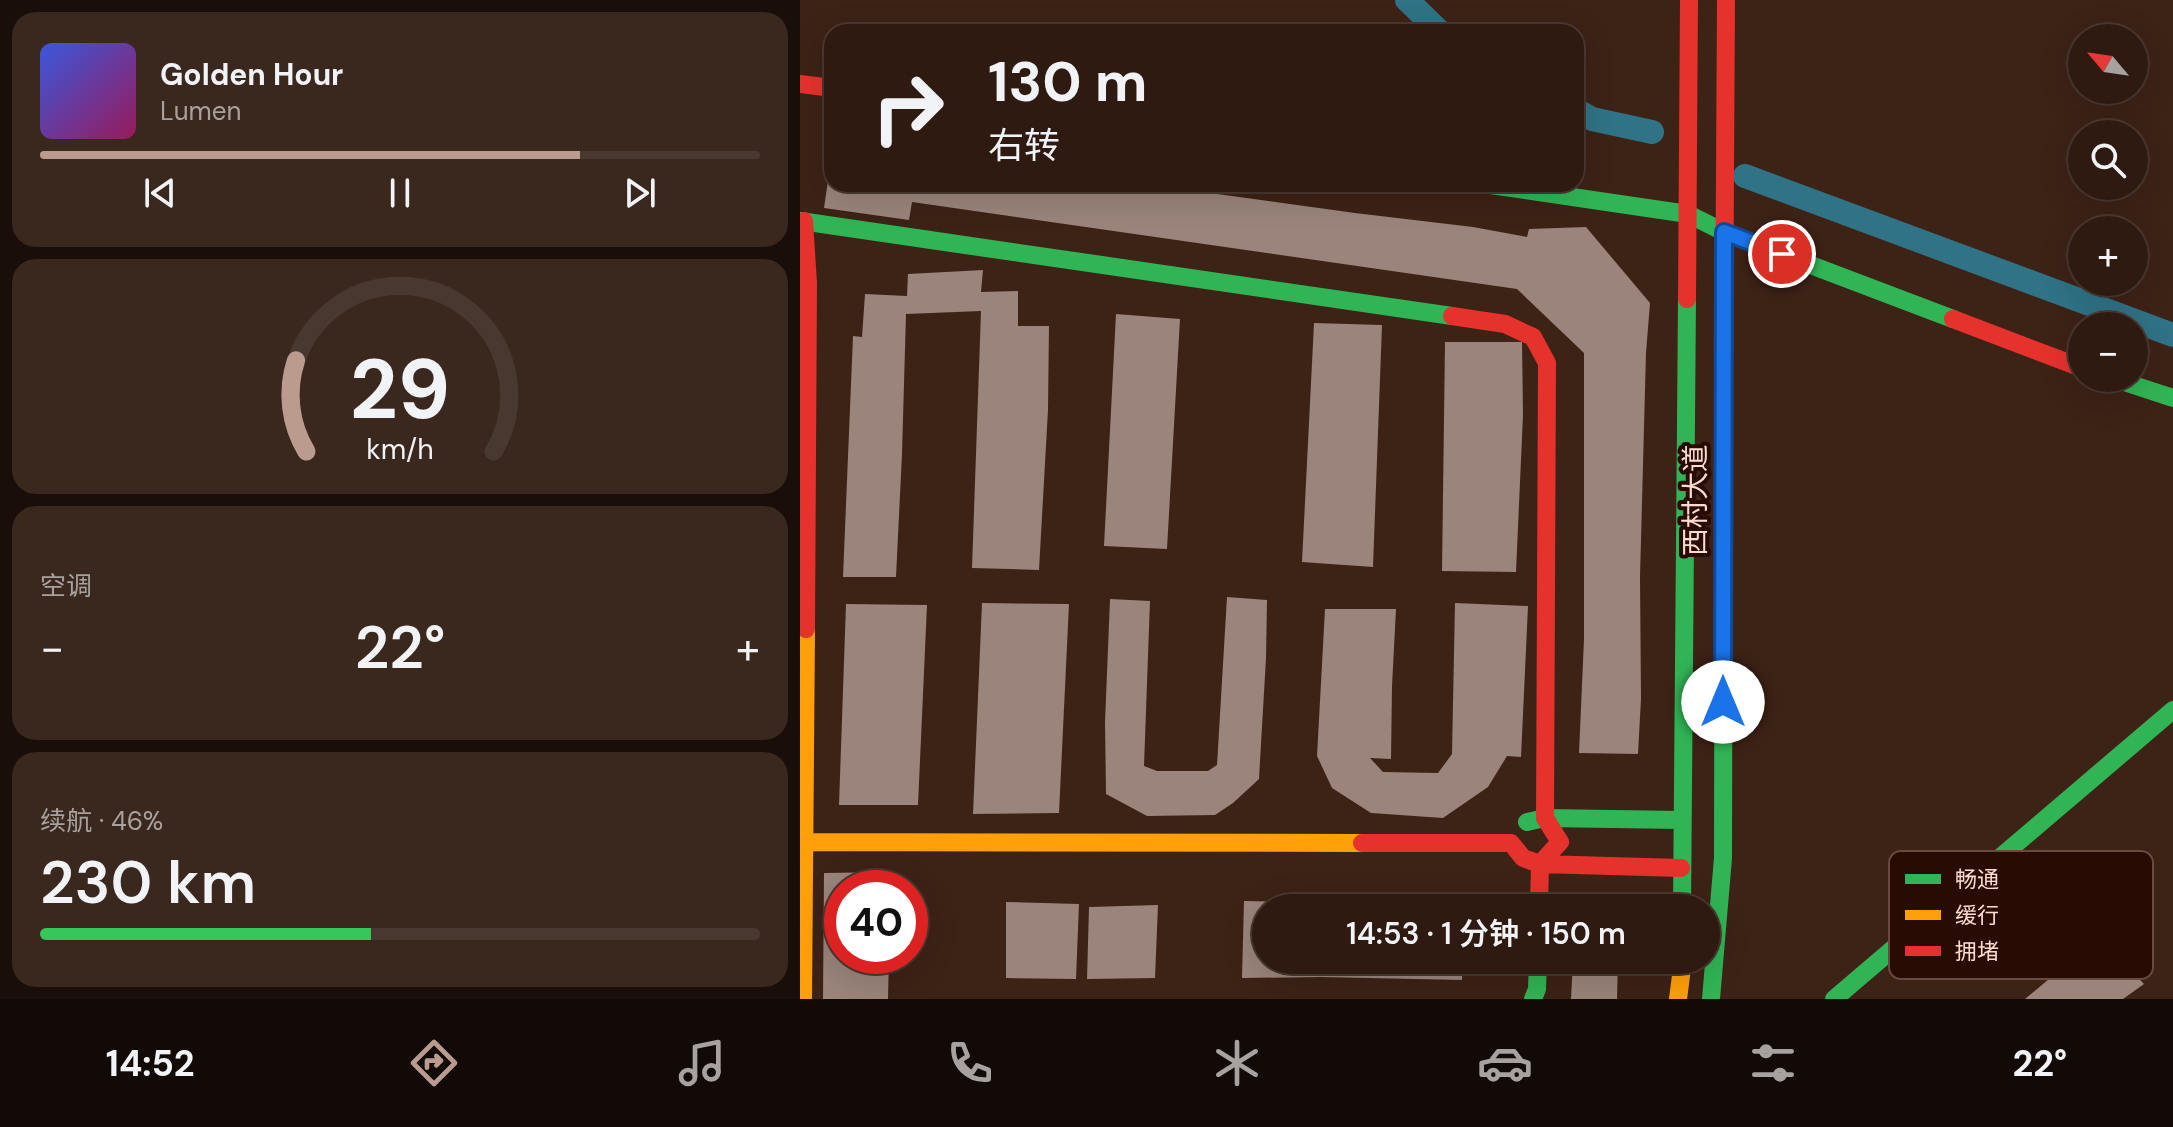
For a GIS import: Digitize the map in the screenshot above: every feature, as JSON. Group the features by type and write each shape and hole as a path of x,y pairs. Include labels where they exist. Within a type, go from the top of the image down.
{"street":[{"name":"西村大道","path":"1682,894 1689,0"},
{"name":"西村大道","path":"1711,999 1723,858 1726,0"},
{"path":"800,84 824,87"},
{"path":"1538,192 1688,214 1724,232 2068,363"},
{"path":"803,999 808,283 802,221 1505,324 1533,337 1547,363 1545,818 1560,842 1540,864 1539,894"},
{"path":"2148,390 2173,398"},
{"path":"2008,851 2173,710"},
{"path":"1511,843 1522,823 1545,818 1681,820"},
{"path":"804,842 1511,843"},
{"path":"1511,843 1523,858 1540,864 1681,868"},
{"path":"1834,999 1889,952"},
{"path":"1533,999 1538,974"},
{"path":"1678,999 1681,974"}],"building":[{"path":"826,192 1202,192 1473,227 1527,237 1529,229 1586,227 1650,303 1640,577 1638,754 1579,753 1584,639 1584,353 1517,289 912,202 909,220 824,208"},
{"path":"983,270 981,292 1018,291 1018,326 1049,326 1048,410 1039,570 972,568 981,311 906,314 896,577 843,577 853,336 862,337 865,294 907,296 908,274"},
{"path":"1116,314 1180,319 1167,549 1104,546"},
{"path":"1314,323 1382,325 1373,567 1302,562"},
{"path":"1445,342 1522,342 1523,415 1516,572 1442,571"},
{"path":"1227,597 1267,600 1259,779 1215,815 1147,816 1106,794 1105,722 1110,599 1150,601 1144,766 1157,771 1208,771 1217,765"},
{"path":"982,603 1069,604 1059,813 973,814"},
{"path":"1455,603 1528,606 1521,757 1507,756 1488,787 1443,818 1371,813 1332,788 1317,756 1325,609 1396,609 1391,759 1370,758 1383,772 1438,773 1452,754"},
{"path":"846,604 927,605 918,805 839,805"},
{"path":"824,873 824,974 889,974 888,999 823,999"},
{"path":"1244,901 1252,901 1252,974 1462,974 1462,980 1242,978"},
{"path":"1006,902 1079,904 1076,979 1006,978"},
{"path":"1158,905 1155,978 1087,979 1089,907"},
{"path":"1572,974 1618,974 1617,999 1571,999"},
{"path":"2049,979 2139,979 2144,984 2123,999 2025,999"}],"waterway":[{"path":"1407,0 1432,24"},
{"path":"1584,114 1652,132"},
{"path":"1745,176 2173,335"}],"traffic: fast":[{"path":"1538,192 1688,214 1724,232 1953,319"},
{"path":"800,221 1452,316"},
{"path":"1682,894 1687,299"},
{"path":"1711,999 1723,858 1724,345"},
{"path":"2148,390 2173,398"},
{"path":"2008,851 2173,710"},
{"path":"1527,822 1545,818 1681,820"},
{"path":"1834,999 1889,952"},
{"path":"1533,999 1538,974"}],"traffic: slow":[{"path":"803,999 806,629"},
{"path":"804,842 1362,843"},
{"path":"1678,999 1681,974"}],"traffic: jam":[{"path":"1687,299 1689,0"},
{"path":"1724,345 1726,0"},
{"path":"800,84 824,87"},
{"path":"804,221 808,283 806,629"},
{"path":"1452,316 1505,324 1533,337 1547,363 1545,818 1560,842 1540,864 1539,894"},
{"path":"1953,319 2068,363"},
{"path":"1362,843 1511,843 1523,858 1540,864 1681,868"}],"route":[{"path":"1723,702 1724,232 1782,254"}]}
